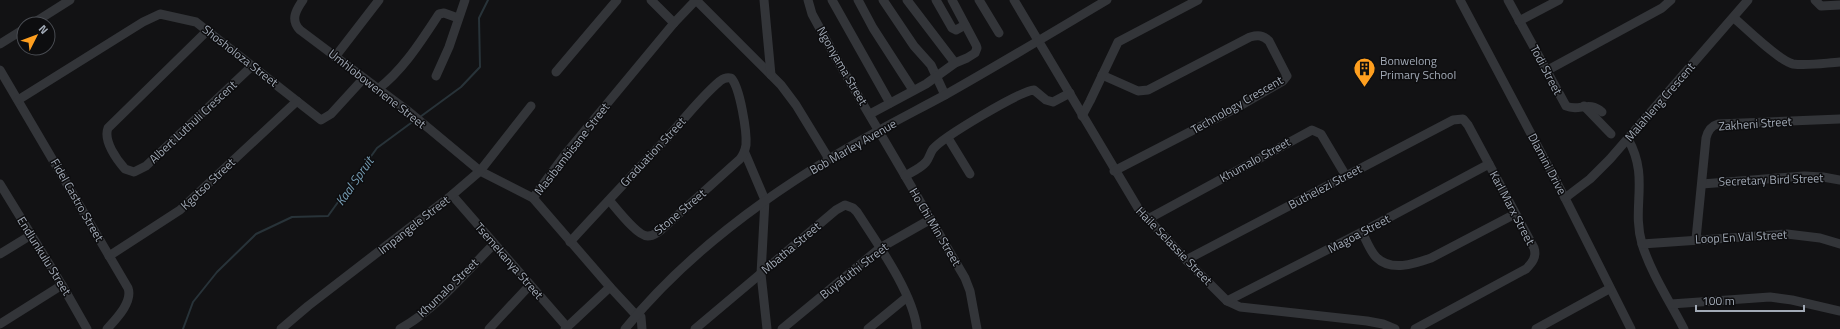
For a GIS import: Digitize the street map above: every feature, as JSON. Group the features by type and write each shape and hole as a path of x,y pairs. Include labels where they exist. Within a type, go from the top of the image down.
{"street":[{"path":"45,16 70,0"},
{"name":"Umhlobowenene Street","path":"304,0 296,12 295,20 296,25 304,34 408,111 480,171 533,198"},
{"path":"335,57 379,0"},
{"path":"436,76 450,47 465,0"},
{"path":"556,72 617,0"},
{"path":"651,0 674,23"},
{"path":"696,0 771,75 796,105 829,159"},
{"name":"Masibambisane Street","path":"637,314 610,287 533,198 566,152 674,23 696,0"},
{"path":"764,0 771,75"},
{"name":"Ngonyama Street","path":"808,0 817,24 879,131"},
{"path":"832,0 890,103"},
{"path":"858,0 873,28 913,90"},
{"path":"882,0 929,63 945,95"},
{"path":"907,0 955,63"},
{"path":"936,0 952,28 956,30 965,25"},
{"path":"870,114 913,90 955,63 967,58 976,50 976,45 952,0"},
{"path":"979,0 999,33"},
{"name":"Bob Marley Avenue","path":"625,329 637,314 702,250 765,200 829,159 945,95 1107,0"},
{"path":"1082,116 1116,45 1122,38 1198,0"},
{"name":"Dlamini Drive","path":"1460,0 1565,198 1631,329"},
{"name":"Todi Street","path":"1508,0 1566,106 1570,108 1593,106 1602,112"},
{"path":"1519,21 1559,0"},
{"path":"1546,71 1658,11 1671,0"},
{"name":"Malahleng Crescent","path":"1565,198 1603,167 1734,18 1748,0"},
{"path":"1815,0 1821,6 1840,5"},
{"path":"1017,1 1039,40"},
{"name":"Shosholoza Street","path":"18,100 157,15 168,14 192,20 317,118 324,119 363,79"},
{"path":"378,89 403,65 439,14 458,18"},
{"path":"1734,18 1779,56 1790,63 1802,64 1840,62"},
{"name":"Albert Luthuli Crescent","path":"207,31 108,128 106,135 108,141 125,169 134,172 146,166 252,66"},
{"path":"0,44 16,34"},
{"name":"Technology Crescent","path":"1102,75 1138,91 1148,90 1250,37 1258,36 1266,37 1269,41 1287,76 1282,82 1238,107 1114,172"},
{"name":"Haile Selassie Street","path":"1039,40 1114,172 1138,208 1186,260 1227,301 1240,307 1367,321 1383,324 1395,329"},
{"name":"Fidel Castro Street","path":"0,70 110,256 130,293 128,302 106,329"},
{"name":"Graduation Street","path":"570,242 720,81 729,77 734,81 737,88 746,140 744,153"},
{"path":"905,176 925,163 933,149 948,138 970,123 1024,92 1034,90 1046,100 1053,102 1070,93"},
{"name":"Kgotso Street","path":"110,256 180,210 297,101"},
{"name":"Impangele Street","path":"281,329 452,195 480,171 531,106"},
{"path":"1584,106 1611,134"},
{"name":"Buthelezi Street","path":"1186,260 1453,120 1460,118 1465,121"},
{"name":"Zakheni Street","path":"1696,239 1707,133 1710,128 1715,125 1840,119"},
{"name":"Karl Marx Street","path":"1415,329 1526,269 1530,265 1535,252 1465,121"},
{"name":"Khumalo Street","path":"1148,219 1312,130 1322,134 1346,176"},
{"name":"Ho Chi Min Street","path":"879,131 965,278 970,290 977,329"},
{"path":"948,138 970,174"},
{"path":"1628,139 1636,155 1640,174 1639,226 1642,244 1650,263 1684,329"},
{"path":"744,153 765,200 761,274 767,329"},
{"name":"Stone Street","path":"609,200 638,232 646,236 652,236 660,231 734,165 744,153"},
{"name":"Magoa Street","path":"1227,301 1362,232 1489,164"},
{"name":"Secretary Bird Street","path":"1702,184 1804,176 1840,180"},
{"name":"Endlunkulu Street","path":"0,184 62,284 87,329"},
{"name":"Tsemekanya Street","path":"452,195 566,328"},
{"name":"Mbatha Street","path":"695,329 836,210 845,205 853,208 857,212 880,248"},
{"path":"1362,232 1377,257 1391,265 1399,266 1415,264 1430,258 1515,214"},
{"name":"Buyafuthi Street","path":"782,329 880,248 931,219"},
{"name":"Loop En Val Street","path":"1642,244 1696,239 1788,234 1814,237 1840,244"},
{"path":"0,254 31,235"},
{"name":"Khumalo Street","path":"400,329 418,318 433,306 494,244"},
{"path":"880,248 907,296 913,311 917,329"},
{"path":"0,324 62,284"},
{"path":"489,329 530,285"},
{"path":"566,328 610,287"},
{"path":"1536,329 1609,288"},
{"path":"868,329 907,296"},
{"path":"1671,304 1770,297 1792,300 1840,311"},
{"path":"637,314 641,317 642,329"}],"waterway":[{"name":"Kaal Spruit","path":"420,117 461,87 480,67 479,18 488,0"},
{"name":"Kaal Spruit","path":"183,329 193,302 217,272 256,234 292,217 328,216 377,148 415,120"}],"place":[{"name":"Bonwelong Primary School","path":"1365,88"}]}
